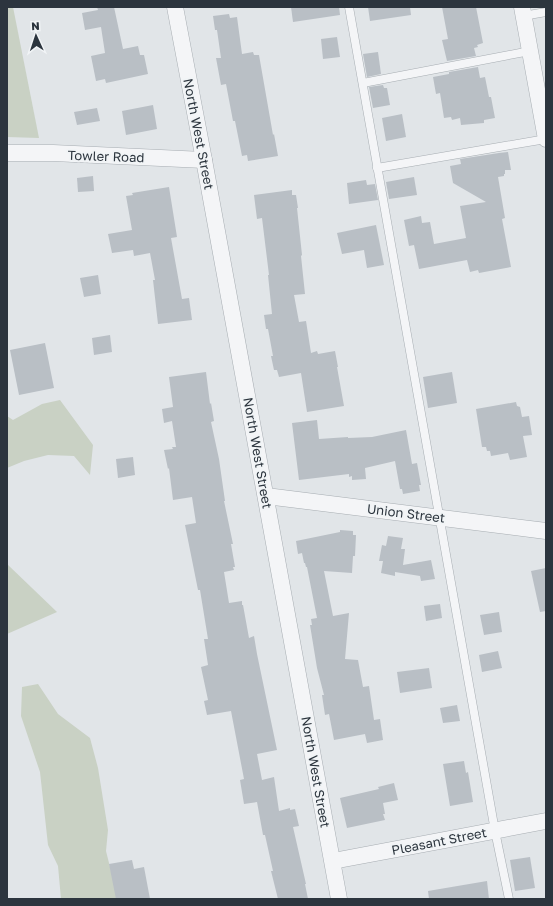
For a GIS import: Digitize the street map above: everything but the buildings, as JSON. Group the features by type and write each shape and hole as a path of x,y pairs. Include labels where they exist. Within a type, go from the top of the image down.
{"street":[{"name":"North West Street","path":"175,7 339,899"},
{"path":"523,12 546,139"},
{"name":"Towler Road","path":"7,153 204,160"},
{"name":"Union Street","path":"266,496 546,531"},
{"name":"Pleasant Street","path":"332,861 546,821"}],"lane":[{"path":"349,7 495,831 509,899"},
{"path":"523,12 546,12"},
{"path":"363,83 530,51"},
{"path":"377,168 546,139"}],"shaded area":[{"path":"7,7 13,7 39,138 7,137"},
{"path":"60,400 93,445 90,475 74,456 48,455 24,461 7,468 7,416 13,420 42,404"},
{"path":"7,564 57,612 7,634"},
{"path":"38,684 58,714 90,738 98,768 108,830 106,851 118,899 61,899 58,866 48,845 40,772 21,716 22,687"}]}
